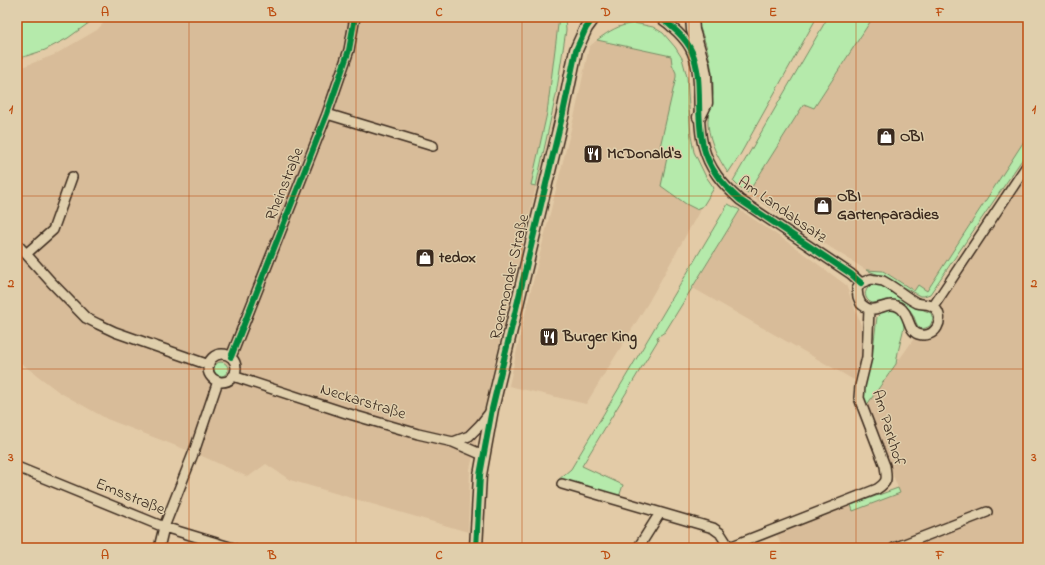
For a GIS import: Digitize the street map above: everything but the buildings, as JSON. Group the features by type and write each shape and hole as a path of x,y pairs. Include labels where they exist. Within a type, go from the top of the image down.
{"main road":[{"name":"Roermonder Straße","path":"476,548 480,475 492,409 563,114 576,50 586,28 594,17"},
{"path":"692,17 693,30 705,75 706,103 699,117"}],"street":[{"name":"Rheinstraße","path":"233,376 236,368 231,357 327,114 348,50 354,17"},
{"name":"Am Landabsatz","path":"659,17 676,31 688,44 692,52 698,83 699,126 703,146 710,165 719,180 740,200 851,274 861,283"},
{"path":"327,114 433,146"},
{"path":"933,307 1028,164"},
{"path":"26,254 53,230 72,177"},
{"path":"17,244 86,318 115,332 209,366"},
{"path":"871,279 882,281 911,300 933,307 936,309 939,318 936,328 932,334 917,334 913,331 905,312 900,308 891,305 876,309 869,308 861,304 858,297 858,289 861,283 871,279"},
{"name":"Am Parkhof","path":"562,484 713,528 720,533 728,547 877,489 885,484 887,477 885,466 859,398 860,386 867,357 869,308"},
{"path":"231,357 224,355 214,357 210,361 208,371 213,379 218,381 223,382 229,380 233,376"},
{"name":"Neckarstraße","path":"233,376 374,421 418,434 453,442 483,455"},
{"path":"159,548 164,527 195,449 218,381"},
{"path":"453,442 469,436 480,425 492,409"},
{"name":"Emsstraße","path":"17,467 164,527 233,548"},
{"path":"894,548 987,512"},
{"path":"638,548 660,513"}],"shaded area":[{"path":"109,17 559,17 547,113 531,184 536,186 470,469 468,532 290,480 266,464 248,477 202,456 107,419 59,392 17,360 17,69 54,55 97,30"},
{"path":"862,17 1028,17 1028,135 927,291 914,291 883,271 866,270 753,198 748,193 804,103 814,108 870,22"},
{"path":"597,40 671,56 678,67 675,132 709,194 648,303 586,404 509,386 524,318 576,109 589,47"},
{"path":"1028,173 1028,548 782,548 777,535 851,505 853,511 900,493 866,406"},
{"path":"740,210 792,245 846,285 861,325 861,356 854,380 693,288"}],"green space":[{"path":"17,17 97,17 68,38 45,50 17,59"},
{"path":"559,17 565,17 566,30 556,95 536,186 531,185 547,113"},
{"path":"696,17 817,17 740,155 728,173 715,150 709,132 708,121 713,94 713,77 706,44 700,28 696,27"},
{"path":"828,17 862,17 870,22 814,108 804,104 748,193 741,189 733,181"},
{"path":"634,23 653,27 663,33 682,58 687,77 691,136 694,152 705,175 714,188 703,206 696,209 686,204 661,186 668,153 660,147 676,77 671,56 597,40 614,29"},
{"path":"1028,135 1028,151 930,294 920,296 882,276 866,270 883,271 914,291 918,285 927,291"},
{"path":"728,204 740,210 665,332 657,337 658,340 582,466 623,485 619,497 558,480 571,469"},
{"path":"876,284 884,286 919,308 931,313 933,319 930,326 919,328 910,310 898,301 890,300 873,303 869,301 865,293 869,287"},
{"path":"888,310 900,314 903,319 904,327 896,364 866,406 862,395 872,357 877,317 882,312"},
{"path":"221,362 226,364 228,369 226,374 221,376 216,374 214,369 216,364"},
{"path":"898,488 900,493 853,511 851,505"}],"cycle path":[{"path":"231,357 327,114 349,50 355,17"},
{"path":"476,548 480,475 492,409 563,113 576,50 586,28 594,17"},
{"path":"659,17 678,32 690,47 692,52 698,74 700,122 703,145 717,176 740,200 851,274 861,283"}],"place":[{"name":"OBI","path":"886,137"},
{"name":"McDonald's","path":"593,154"},
{"name":"OBI Gartenparadies","path":"823,206"},
{"name":"tedox","path":"425,258"},
{"name":"Burger King","path":"549,337"}]}
